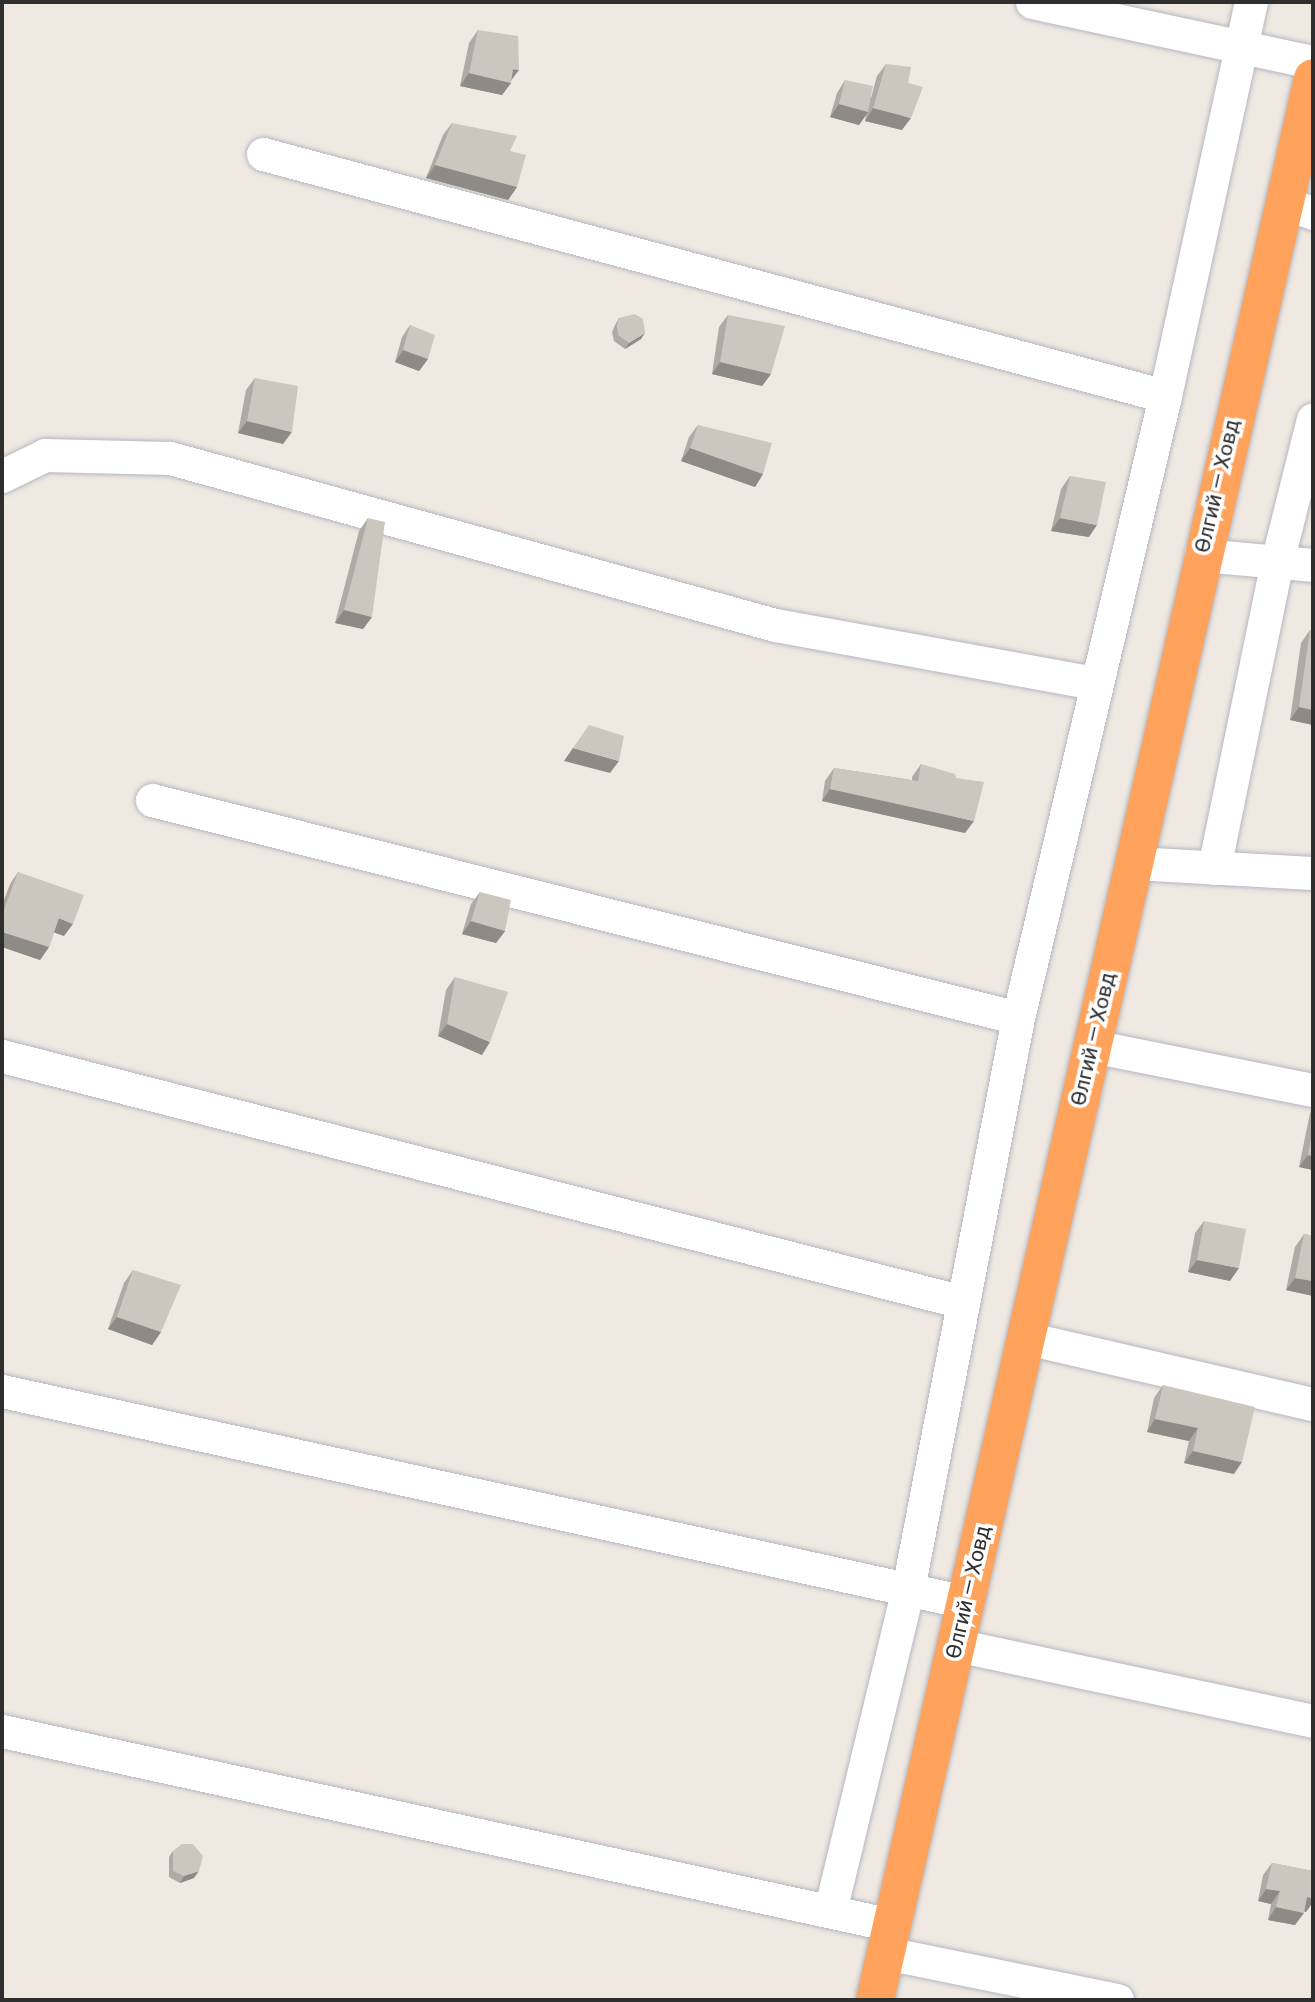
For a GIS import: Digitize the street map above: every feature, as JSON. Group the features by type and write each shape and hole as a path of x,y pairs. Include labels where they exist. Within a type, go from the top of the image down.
{"highway":[{"name":"Өлгий — Ховд","path":"875,2000 1201,555 1299,208 1313,78"}],"street":[{"path":"1032,2 1313,61"},
{"path":"830,1911 908,1589 1017,1018 1165,396 1251,2"},
{"path":"263,154 1165,396"},
{"path":"1214,868 1277,562 1313,419"},
{"path":"2,477 45,455 170,458 775,625 1095,683"},
{"path":"1201,555 1313,565"},
{"path":"152,800 1017,1018"},
{"path":"1133,863 1313,873"},
{"path":"1092,1046 1313,1090"},
{"path":"2,1056 963,1302"},
{"path":"1026,1338 1313,1404"},
{"path":"2,1391 966,1602"},
{"path":"956,1645 1313,1721"},
{"path":"2,1731 830,1911 889,1939 1117,2000"}],"building":[{"path":"478,30 518,36 519,70 513,69 511,83 469,73"},
{"path":"886,64 911,67 908,83 923,87 911,118 873,108"},
{"path":"845,80 873,86 868,112 839,104"},
{"path":"452,123 517,136 510,151 526,155 517,187 435,165"},
{"path":"635,314 643,319 645,333 629,343 618,335 617,325 619,318"},
{"path":"728,315 785,326 771,374 720,362"},
{"path":"410,325 435,335 428,359 403,350"},
{"path":"255,378 298,386 292,432 247,421"},
{"path":"698,425 772,443 763,474 690,448"},
{"path":"1070,476 1106,482 1097,525 1060,518"},
{"path":"368,518 385,522 372,617 344,610"},
{"path":"1310,630 1313,631 1313,710 1299,707"},
{"path":"589,725 624,736 619,761 573,748"},
{"path":"921,764 955,774 956,778 984,782 974,821 830,789 834,768 918,781"},
{"path":"18,872 84,895 73,924 59,918 49,947 2,932 2,915"},
{"path":"480,892 511,900 505,931 471,921"},
{"path":"455,977 508,992 490,1042 447,1024"},
{"path":"1313,1129 1313,1156 1308,1155"},
{"path":"1204,1221 1246,1229 1239,1268 1197,1260"},
{"path":"1304,1234 1313,1236 1313,1281 1295,1278"},
{"path":"133,1270 181,1285 161,1332 117,1317"},
{"path":"1163,1385 1255,1407 1242,1462 1193,1451 1198,1428 1155,1419"},
{"path":"182,1844 193,1844 203,1856 199,1871 184,1876 173,1871 173,1851"},
{"path":"1272,1863 1313,1871 1313,1899 1307,1897 1304,1913 1276,1907 1280,1891 1266,1889"}]}
